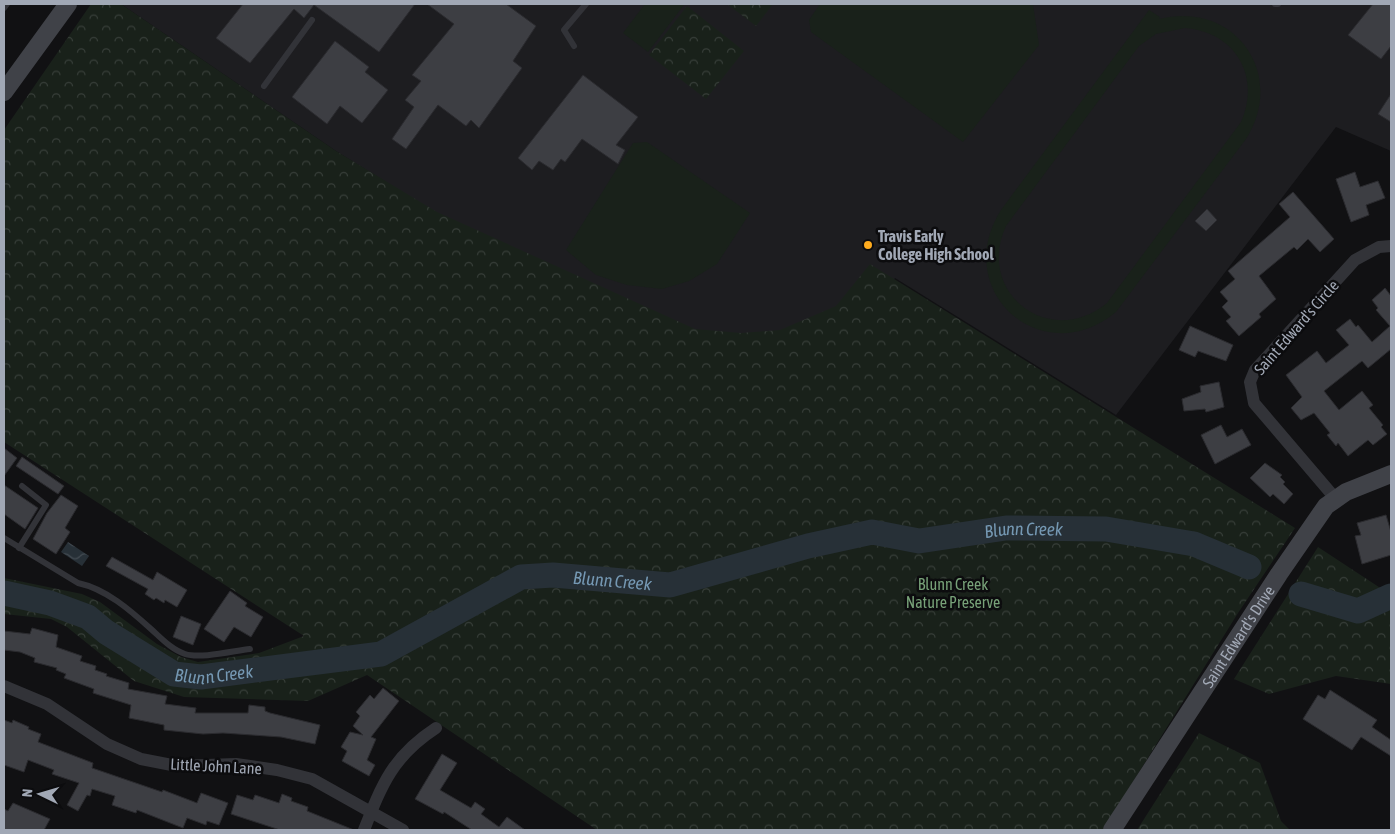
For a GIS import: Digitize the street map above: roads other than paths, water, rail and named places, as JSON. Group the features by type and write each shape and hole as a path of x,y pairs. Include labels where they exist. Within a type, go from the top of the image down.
{"street":[{"path":"9,82 68,4"},
{"name":"Saint Edward's Circle","path":"1335,498 1254,403 1250,382 1255,370 1355,260 1379,247 1391,246"},
{"name":"Saint Edward's Drive","path":"1112,830 1279,574 1326,506 1335,498 1391,474"},
{"name":"Little John Lane","path":"4,686 47,704 107,744 141,759 177,766 236,764 277,770 312,779 402,830"},
{"path":"364,830 388,776 402,755 436,728"}],"lane":[{"path":"4,8 7,4"},
{"path":"574,46 564,30 586,4"},
{"path":"264,86 312,20"},
{"path":"19,548 46,505 22,486"},
{"path":"4,538 78,583 92,585 106,593 170,646 186,655 213,654 250,648"}],"water":[{"path":"68,542 89,556 82,566 61,552"}],"waterway":[{"name":"Blunn Creek","path":"4,593 50,603 88,617 106,632 174,674 201,677 381,654 521,577 553,575 670,585 808,546 872,532 919,541 1006,528 1106,529 1194,544 1249,567"},
{"name":"Blunn Creek","path":"1301,594 1358,611 1391,596"}],"place":[{"name":"Travis Early College High School","path":"868,245"}],"park label":[{"name":"Blunn Creek Nature Preserve","path":"953,593"}]}
